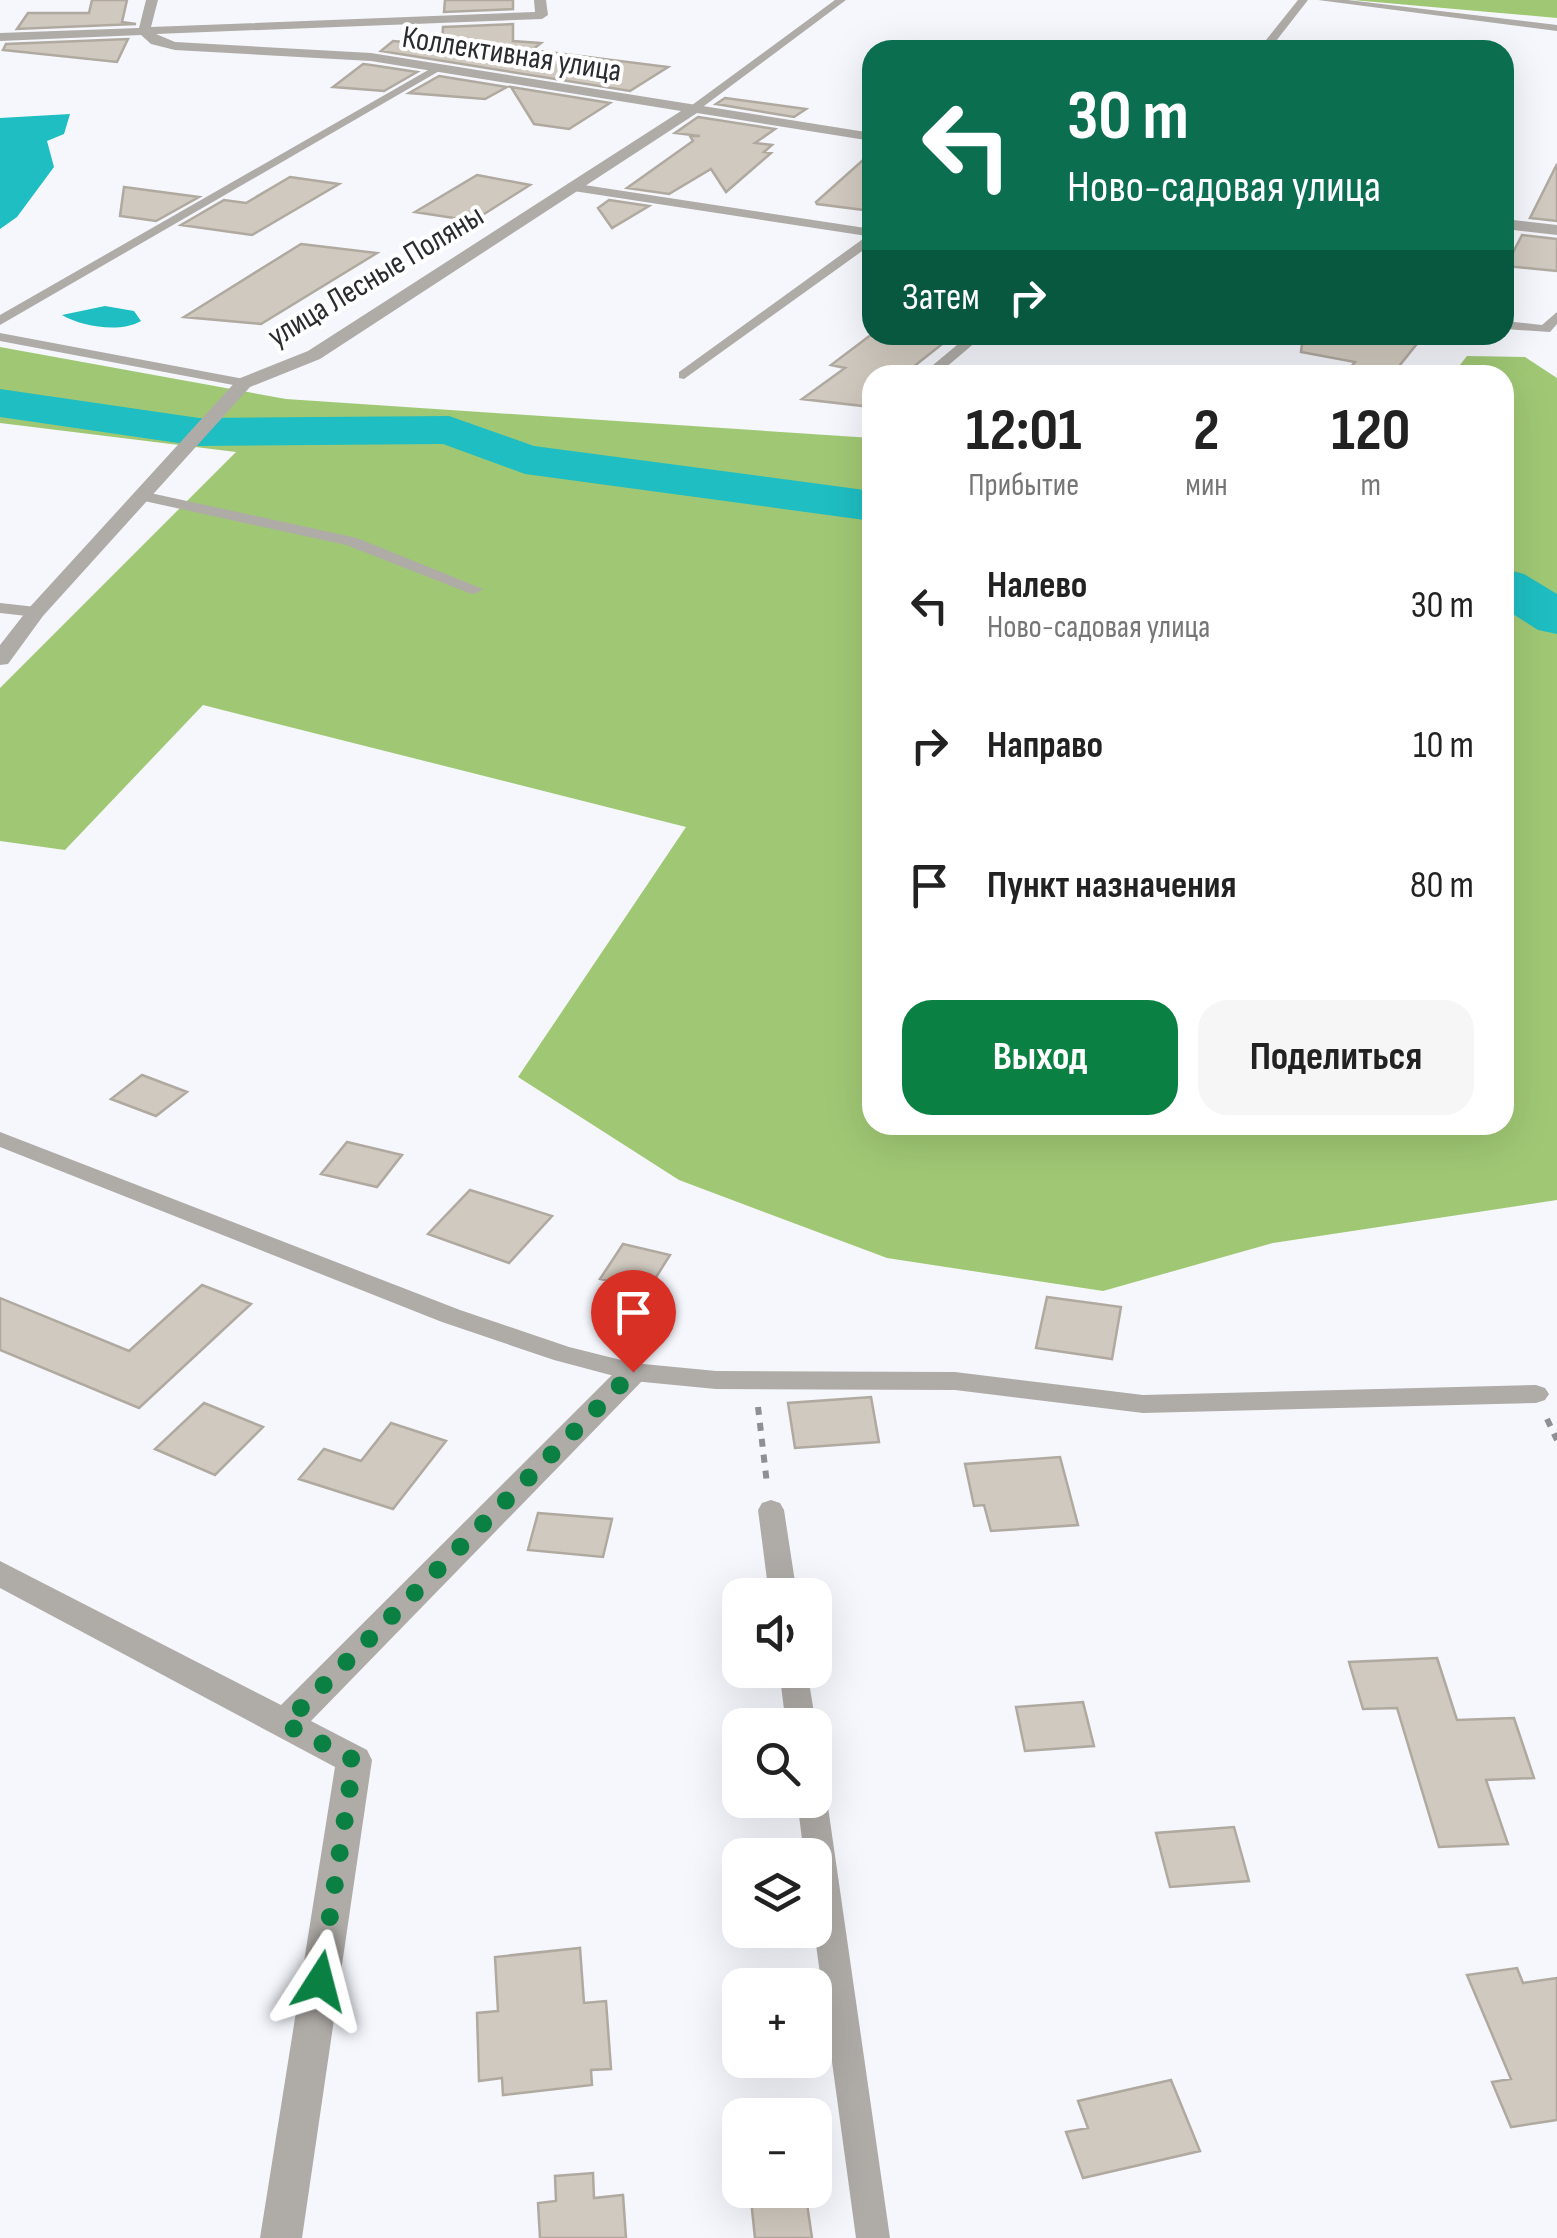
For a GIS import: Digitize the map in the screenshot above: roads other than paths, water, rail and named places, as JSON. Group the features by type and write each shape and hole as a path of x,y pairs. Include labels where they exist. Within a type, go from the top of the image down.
{"street":[{"path":"144,31 152,0"},
{"path":"0,37 342,18 542,15 540,0"},
{"name":"Коллективная улица","path":"144,31 156,41 174,46 371,57 862,136"},
{"name":"улица Лесные Поляны","path":"0,659 36,612 244,383 314,355 692,110"},
{"path":"1514,225 1557,230"},
{"path":"285,1724 633,1372"},
{"path":"0,1573 354,1760 281,2238"}],"lane":[{"path":"692,110 841,0"},
{"path":"1270,40 1303,0"},
{"path":"1323,0 1557,28"},
{"path":"0,321 437,68"},
{"path":"571,187 862,234"},
{"path":"684,375 862,243"},
{"path":"1514,326 1545,329 1557,316"},
{"path":"0,338 244,383"},
{"path":"940,365 965,345"},
{"path":"141,496 350,541 475,589"},
{"path":"0,608 36,612"},
{"path":"0,1139 451,1316 564,1354 633,1372 680,1379 954,1382 1143,1404 1536,1394"},
{"path":"770,1510 780,1578"},
{"path":"815,1818 873,2238"}],"water":[{"path":"70,114 64,134 47,141 54,167 17,217 0,229 0,118"},
{"path":"105,306 134,311 141,321 123,327 102,327 62,315"}],"waterway":[{"path":"0,403 199,432 449,430 525,459 862,505"},
{"path":"1514,591 1557,618"}]}
